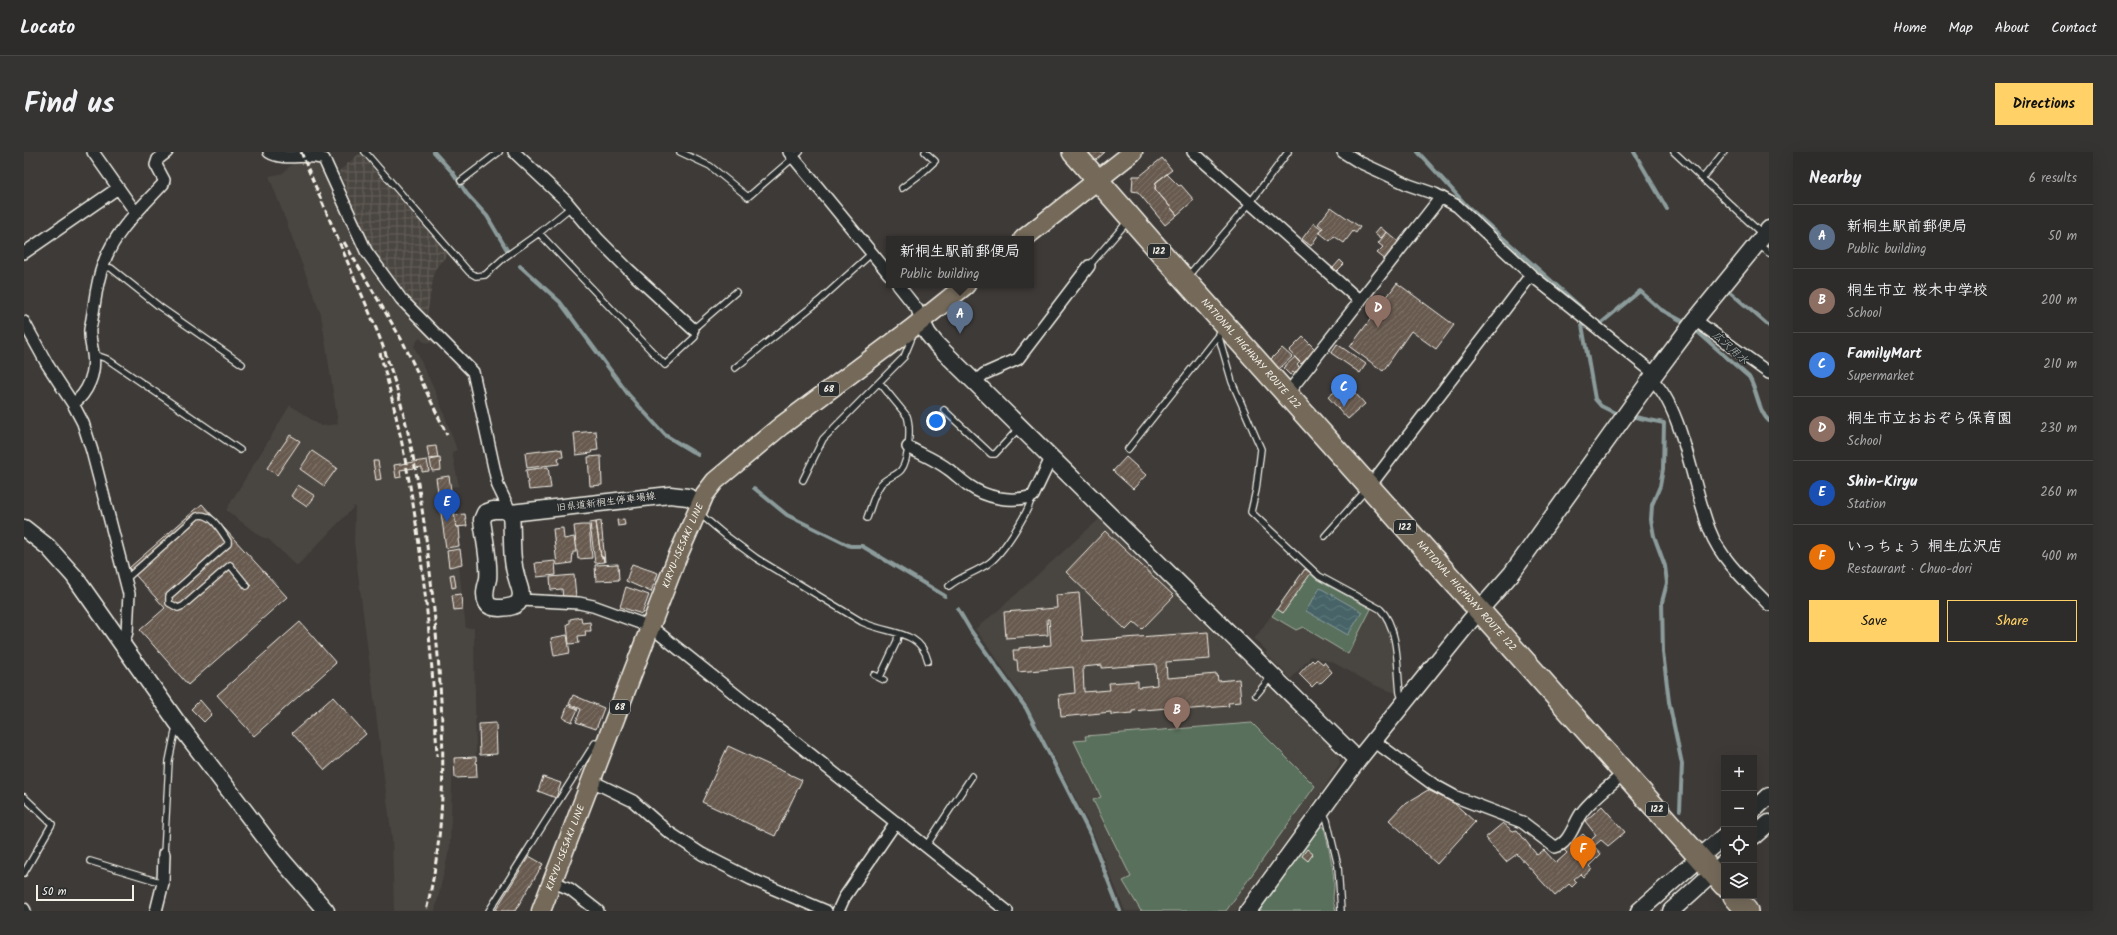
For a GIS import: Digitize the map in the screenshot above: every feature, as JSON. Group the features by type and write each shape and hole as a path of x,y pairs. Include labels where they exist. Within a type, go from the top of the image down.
{"highway":[{"name":"122","path":"1073,152 1097,180"},
{"name":"NATIONAL HIGHWAY ROUTE 122","path":"1097,180 1185,280 1222,330 1287,394 1624,773 1715,870"},
{"path":"1737,899 1747,911"}],"main road":[{"path":"1028,236 1133,152"},
{"name":"KIRYU-ISESAKI LINE","path":"541,911 554,882 698,507 715,482 781,426 916,325 962,288"}],"street":[{"path":"93,152 136,214"},
{"path":"73,404 85,393 91,379 93,354 89,338 102,267 111,246 125,224 163,184 164,180 156,165 158,159 167,152"},
{"path":"269,152 277,155 313,154 324,159 366,251 401,299 470,368 498,486 511,513 511,536 516,576 521,591 521,600 579,603 593,606 651,627 1007,911"},
{"path":"514,152 571,207 628,269 693,329"},
{"path":"1193,152 1360,300"},
{"path":"1343,152 1359,162 1388,176 1441,197 1457,206 1531,275 1653,376 1673,411 1710,532 1731,565 1769,605"},
{"path":"794,154 886,270"},
{"path":"24,253 118,188"},
{"path":"1287,394 1441,197"},
{"path":"1248,911 1358,760 1512,573 1653,376 1695,320 1765,240"},
{"path":"976,382 984,374 1018,359 1089,266"},
{"path":"1369,487 1531,275"},
{"path":"900,288 917,309 916,325 1052,456 1358,760"},
{"path":"1695,320 1769,373"},
{"path":"24,322 47,364 73,404 83,424 92,451 126,579 129,611 124,645"},
{"path":"908,447 948,469 969,486 994,497 1017,499 1032,496 1052,456"},
{"name":"旧県道新桐生停車場線","path":"521,600 516,605 511,607 492,607 487,603 485,594 488,577 482,517 485,513 494,510 503,510 511,513 670,495 688,497 698,507"},
{"path":"24,528 48,547 74,576 177,722 282,860 326,911"},
{"path":"1374,741 1434,785 1456,797 1522,822 1555,847 1561,844 1577,824 1582,811 1624,773"},
{"path":"592,781 633,801 667,831 702,854 751,879 826,911"},
{"path":"1757,807 1769,796"},
{"path":"838,911 844,898 896,822"},
{"path":"1757,833 1769,823"},
{"path":"1671,911 1715,870 1721,847"},
{"path":"156,911 163,883 164,854"},
{"path":"1639,911 1715,870"},
{"path":"554,882 570,889 598,911"}],"lane":[{"path":"365,152 469,272 476,276 485,275 505,257 539,233 571,207"},
{"path":"461,181 499,152"},
{"path":"680,152 710,166 748,197 794,154"},
{"path":"902,188 922,173 934,161 925,152"},
{"path":"1185,280 1250,203 1288,152"},
{"path":"1674,152 1703,178 1765,240"},
{"path":"1703,178 1724,152"},
{"path":"1089,266 1093,259 1131,219"},
{"path":"539,233 665,365 695,337 693,329 736,292"},
{"path":"735,368 819,301 872,253"},
{"path":"102,267 111,268 160,307 242,364"},
{"path":"803,480 823,439 904,357 916,325"},
{"path":"1128,449 1222,330"},
{"path":"1222,330 1232,382 1261,449 1256,490 1251,512 1319,576 1380,609 1388,617 1392,630 1400,693 1404,704"},
{"path":"93,354 107,359 240,450"},
{"path":"867,518 882,484 903,467 908,447 910,422 907,416 880,383"},
{"path":"944,410 991,454 994,454 1021,426"},
{"path":"1325,536 1369,487"},
{"path":"949,586 990,562 1002,549 1028,510 1032,496"},
{"path":"698,507 725,535 766,564 862,622 877,629 916,640 925,651 928,661"},
{"path":"126,579 197,516 200,515 210,518 228,541 228,544 169,596 169,603 178,608 183,606 230,565 247,586"},
{"path":"880,677 897,641 898,634"},
{"path":"1256,695 1273,676"},
{"path":"164,854 169,760 177,722"},
{"path":"489,911 590,751 596,743 605,747"},
{"path":"926,846 972,776"},
{"path":"24,797 52,824 24,873"},
{"path":"1322,810 1327,820 1337,861 1341,911"},
{"path":"90,861 163,883"}],"shaded area":[{"path":"360,153 448,254 435,269 427,315 406,294 371,248 339,171"},
{"path":"314,161 322,169 359,251 368,267 393,301 436,344 424,342 419,338 414,346 440,402 457,450 452,452 459,486 450,487 456,527 459,527 460,539 458,539 462,564 459,566 466,628 474,628 476,756 453,757 450,847 435,911 394,911 392,839 354,543 355,506 297,566 268,539 261,537 226,510 290,405 321,426 338,424 321,315 269,176 283,173 294,162"},
{"path":"1099,519 1338,754 1340,764 1236,911 1125,911 1091,828 1027,705 993,653 975,629 1002,607"},
{"path":"1305,569 1316,579 1384,617 1388,626 1392,645 1398,694 1374,685 1332,662 1310,656 1291,679 1265,653 1267,651 1254,639"}],"green space":[{"path":"1305,569 1316,579 1371,609 1348,654 1303,627 1296,630 1272,616"},
{"path":"1252,723 1315,786 1226,911 1141,911 1123,881 1131,877 1093,800 1101,797 1074,741 1086,740 1085,736"},
{"path":"1321,825 1324,827 1331,862 1334,883 1333,899 1336,911 1259,911"}],"water":[{"path":"1320,588 1362,612 1348,635 1306,611"}],"building":[{"path":"1088,152 1105,152 1095,161"},
{"path":"1162,158 1172,170 1156,182 1155,189 1177,215 1165,225 1138,192 1132,191 1133,176 1140,176"},
{"path":"1167,174 1179,186 1181,185 1194,200 1177,215 1155,189 1156,182"},
{"path":"1331,207 1360,227 1356,233 1353,231 1344,243 1334,236 1330,241 1320,233 1323,228 1318,224"},
{"path":"1314,223 1322,229 1311,246 1302,239"},
{"path":"1380,227 1386,232 1381,238 1375,233"},
{"path":"1387,232 1401,244 1387,261 1377,253 1383,247 1378,243"},
{"path":"1340,260 1344,264 1337,271 1333,268"},
{"path":"1397,283 1454,325 1436,349 1411,331 1383,371 1350,347"},
{"path":"1303,337 1316,350 1301,364 1289,351"},
{"path":"1337,344 1366,364 1360,373 1331,353"},
{"path":"1282,348 1292,357 1279,369 1270,360"},
{"path":"1295,357 1300,362 1297,365 1302,370 1296,375 1293,372 1290,375 1283,368"},
{"path":"1346,383 1365,404 1348,419 1328,397"},
{"path":"596,431 598,450 591,451 592,453 576,455 574,433"},
{"path":"290,435 300,441 277,475 267,468"},
{"path":"436,446 438,458 429,459 427,447"},
{"path":"557,449 562,450 563,457 558,458 559,464 527,468 525,453"},
{"path":"312,451 337,468 324,486 300,469"},
{"path":"601,456 602,485 590,486 588,457"},
{"path":"1126,457 1146,475 1133,489 1113,471"},
{"path":"440,458 441,470 432,471 430,460"},
{"path":"427,460 429,471 422,472 422,467 400,470 401,477 396,478 394,465"},
{"path":"373,461 378,461 381,479 376,480"},
{"path":"548,467 551,488 529,490 526,470"},
{"path":"449,476 456,527 459,527 460,539 458,539 459,546 446,548 436,478"},
{"path":"298,485 315,496 307,507 291,496"},
{"path":"202,504 287,597 188,685 140,630 165,608 129,568"},
{"path":"465,514 467,526 456,527 454,515"},
{"path":"624,519 625,525 618,526 617,520"},
{"path":"601,521 605,562 603,557 601,557 596,522"},
{"path":"596,522 601,557 603,557 604,562 595,563 590,523"},
{"path":"589,525 592,558 578,559 574,526"},
{"path":"563,528 564,539 574,537 576,552 573,552 572,563 557,565 553,529"},
{"path":"1105,531 1174,596 1142,629 1134,622 1126,630 1066,572"},
{"path":"460,549 462,564 449,567 447,551"},
{"path":"555,561 556,575 537,577 535,563"},
{"path":"618,564 619,580 596,581 595,565"},
{"path":"632,564 658,573 651,592 626,581"},
{"path":"1305,569 1311,573 1283,613 1277,609"},
{"path":"454,574 456,587 452,588 450,575"},
{"path":"574,575 576,597 563,598 562,589 551,590 550,577"},
{"path":"626,587 649,595 642,614 620,607"},
{"path":"1079,593 1083,641 1208,632 1210,659 1166,662 1167,678 1217,674 1218,681 1239,679 1241,702 1228,703 1229,706 1180,710 1180,707 1132,711 1132,713 1111,715 1111,712 1061,717 1059,695 1075,693 1073,667 1018,672 1017,660 1014,660 1013,650 1019,650 1019,648 1051,645 1049,619 1047,619 1048,635 1006,638 1004,612 1057,608 1056,595","holes":["1156,664 1157,685 1138,687 1138,681 1109,683 1110,690 1084,692 1083,667 1102,665 1102,668"]},
{"path":"461,594 462,609 454,610 452,595"},
{"path":"581,617 582,623 590,622 591,631 585,631 586,635 578,636 579,643 569,644 567,624 570,623 570,619"},
{"path":"300,622 336,663 254,736 217,695"},
{"path":"567,635 570,653 554,656 551,638"},
{"path":"1317,659 1323,664 1324,662 1332,672 1322,682 1317,682 1312,687 1299,674 1312,660 1314,662"},
{"path":"573,695 604,708 596,729 576,722 581,709 569,704"},
{"path":"333,697 366,734 325,770 292,733"},
{"path":"200,700 212,714 204,722 191,709"},
{"path":"568,705 578,709 572,722 563,718"},
{"path":"496,723 497,754 480,755 479,724"},
{"path":"728,746 802,780 775,836 702,802"},
{"path":"476,757 477,777 455,778 454,758"},
{"path":"543,777 561,783 556,798 538,791"},
{"path":"1428,790 1454,803 1475,822 1437,864 1389,820 1403,805"},
{"path":"1602,806 1625,832 1608,846 1601,840 1594,846 1601,854 1589,866 1592,869 1583,877 1580,874 1574,879 1577,882 1572,887 1569,884 1555,896 1517,854 1506,862 1485,838 1503,823 1513,831 1517,830 1537,855 1544,850 1556,863 1567,853 1564,850 1583,834 1590,841 1596,835 1585,821"},
{"path":"1307,849 1313,854 1308,861 1302,856"},
{"path":"529,856 543,864 515,911 495,911"}],"waterway":[{"path":"434,152 453,173 467,194 487,216 507,250"},
{"path":"1418,152 1467,206 1584,310 1585,313"},
{"path":"1634,152 1667,209"},
{"path":"520,266 560,302 628,394 665,435 698,455"},
{"name":"広沢用水","path":"1598,322 1600,324 1640,291 1660,309 1682,321"},
{"name":"広沢用水","path":"1731,293 1769,326"},
{"path":"1582,325 1595,399 1601,406 1615,413"},
{"name":"広沢用水","path":"1699,333 1749,377 1762,412 1769,421"},
{"path":"1635,417 1664,423 1663,469 1660,486 1652,505 1651,520 1654,536 1665,566 1667,583 1662,602 1663,652 1669,702 1682,764 1680,810"},
{"path":"754,488 787,515 850,546 862,546 945,596"},
{"path":"958,609 971,631 1026,708 1090,834 1120,911"}],"railway":[{"path":"301,152 369,310 387,358 400,399 419,489 434,610 440,685 443,761 439,837 434,874 426,911"},
{"path":"344,242 403,342 447,435"},
{"path":"380,353 393,402 413,502 431,654 437,756"}],"place":[{"name":"桐生市立おおぞら保育園","path":"1378,328"},
{"name":"新桐生駅前郵便局","path":"960,334"},
{"name":"FamilyMart","path":"1344,407"},
{"name":"Shin-Kiryu","path":"447,522"},
{"name":"桐生市立 桜木中学校","path":"1177,730"},
{"name":"いっちょう 桐生広沢店","path":"1583,869"}]}
